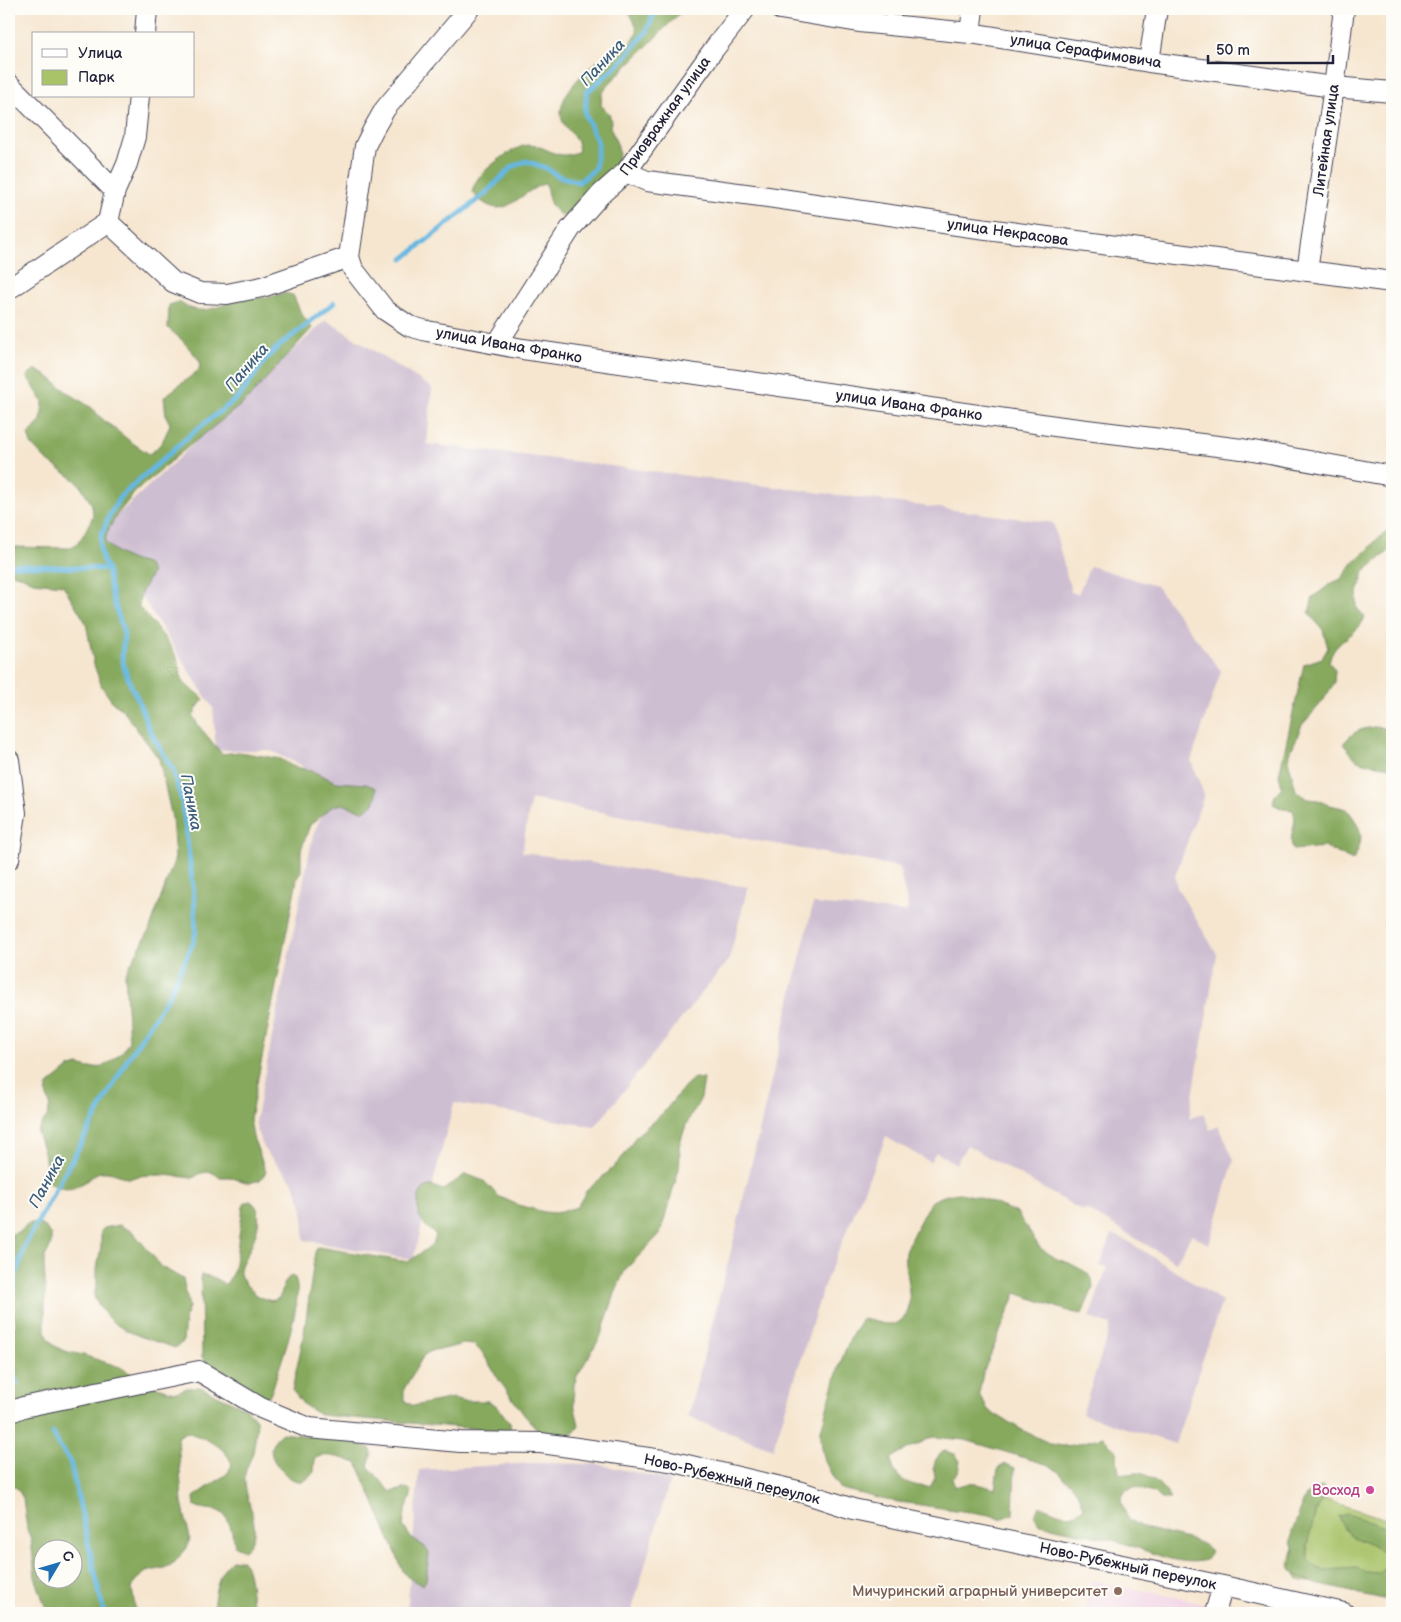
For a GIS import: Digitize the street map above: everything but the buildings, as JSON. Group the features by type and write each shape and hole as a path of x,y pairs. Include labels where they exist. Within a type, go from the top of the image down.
{"street":[{"path":"145,32 147,9"},
{"path":"108,222 173,282 200,293 227,294 262,287 349,257 366,146 373,130 385,109 469,9"},
{"name":"Приовражная улица","path":"497,344 571,228 601,194 626,172 745,9"},
{"name":"улица Серафимовича","path":"780,9 859,22 970,33 1149,62 1334,87 1392,92"},
{"path":"970,33 973,9"},
{"path":"1149,62 1156,9"},
{"name":"Литейная улица","path":"1306,271 1344,9"},
{"path":"9,84 115,191"},
{"path":"9,289 108,222 115,191 127,164 135,137 139,98"},
{"name":"улица Некрасова","path":"626,172 647,181 964,226 1392,282"},
{"name":"улица Ивана Франко","path":"349,257 353,269 385,310 409,326 427,331 542,352 1042,424 1242,449 1392,476"},
{"path":"9,760 16,813 9,859"},
{"name":"Ново-Рубежный переулок","path":"9,1413 23,1407 199,1371 262,1408 309,1428 460,1442 541,1444 670,1461 798,1491 852,1509 1224,1586 1344,1613"},
{"path":"1215,1613 1224,1586"}],"shaded area":[{"path":"326,320 432,388 427,444 1048,522 1053,523 1071,592 1078,594 1090,566 1156,586 1221,671 1191,761 1204,795 1175,876 1177,888 1217,954 1189,1119 1203,1113 1210,1130 1219,1126 1234,1160 1209,1245 1192,1234 1176,1262 1085,1209 1083,1211 967,1145 956,1164 936,1152 930,1162 886,1137 824,1285 773,1449 688,1417 730,1255 813,904 906,912 908,907 899,867 531,799 522,852 748,887 729,959 595,1127 454,1103 413,1260 304,1240 303,1209 294,1183 266,1152 255,1122 313,835 328,801 301,765 269,750 216,750 213,708 145,602 93,538"},
{"path":"1112,1234 1126,1240 1222,1301 1175,1444 1082,1414 1111,1325 1089,1318 1107,1268 1100,1266"},
{"path":"533,1463 597,1464 670,1480 631,1613 407,1613 419,1470"},
{"name":"Мичуринский аграрный университет","path":"1092,1580 1203,1603 1200,1613 1084,1613"}],"green space":[{"path":"628,9 690,9 680,13 608,85 602,94 601,105 609,113 610,127 618,146 619,156 611,172 572,214 563,216 555,210 549,198 546,183 501,208 493,207 483,202 472,192 476,181 491,166 511,151 530,145 565,155 579,151 577,141 564,125 561,118 565,97 577,80 592,65 607,55 626,47 636,36 637,27"},
{"path":"284,293 293,295 301,313 312,328 246,401 135,492 116,516 107,533 105,542 124,556 147,564 152,572 142,592 139,607 163,636 177,657 183,681 204,699 193,716 222,754 239,752 281,759 292,766 312,771 336,782 366,784 376,788 376,796 372,805 363,811 342,804 333,806 310,825 301,850 301,871 297,879 250,1119 253,1137 266,1172 260,1180 249,1183 230,1177 220,1177 211,1172 201,1173 193,1178 151,1175 129,1179 112,1173 102,1172 97,1173 71,1189 61,1188 48,1182 44,1152 37,1132 48,1115 50,1104 46,1094 48,1085 70,1067 79,1065 89,1068 100,1067 109,1063 123,1051 129,1041 125,974 149,931 175,858 172,818 159,759 122,709 113,703 102,687 94,665 86,623 63,585 33,582 9,572 9,547 69,548 78,543 93,516 92,505 81,486 45,459 31,444 28,435 41,421 43,402 27,376 35,369 49,377 67,392 92,408 100,417 149,454 165,437 170,424 166,416 164,397 199,370 200,361 182,340 168,328 169,305 179,302 197,310 204,310 245,298 265,298"},
{"path":"1392,528 1392,547 1364,572 1357,597 1357,608 1365,617 1357,629 1340,643 1332,654 1329,662 1335,670 1334,683 1323,701 1302,725 1290,753 1289,763 1296,791 1307,799 1318,800 1347,809 1359,828 1360,845 1353,860 1324,847 1293,850 1291,839 1295,821 1293,810 1283,809 1273,804 1275,794 1282,787 1279,775 1304,664 1322,658 1328,648 1323,630 1309,613 1313,597 1332,583 1341,579 1353,563 1376,540"},
{"path":"1374,727 1392,730 1392,767 1364,763 1356,759 1343,744 1357,732"},
{"path":"694,1078 704,1079 701,1098 686,1125 679,1146 679,1169 660,1234 625,1270 600,1338 577,1376 574,1385 574,1404 579,1425 574,1433 565,1437 538,1430 525,1416 499,1380 482,1352 474,1345 463,1344 433,1350 424,1355 404,1389 404,1400 413,1406 453,1398 464,1401 489,1401 497,1406 510,1423 511,1432 320,1415 304,1405 292,1390 304,1334 315,1252 318,1247 408,1262 433,1244 436,1235 425,1225 418,1214 418,1198 420,1193 423,1189 432,1186 443,1190 466,1174 484,1181 498,1196 518,1205 556,1213 577,1207 587,1190 613,1168 626,1153 636,1136 663,1113"},
{"path":"960,1193 979,1197 1017,1213 1040,1248 1057,1259 1086,1272 1092,1279 1093,1288 1082,1314 1016,1293 983,1373 979,1394 988,1410 1051,1444 1073,1445 1103,1437 1116,1451 1119,1473 1139,1473 1149,1476 1161,1486 1171,1499 1161,1499 1153,1493 1135,1487 1126,1490 1121,1499 1123,1508 1131,1520 1142,1527 1202,1544 1211,1551 1206,1560 1195,1562 1171,1559 1113,1540 1038,1523 1034,1514 1040,1506 1068,1515 1079,1512 1084,1507 1072,1485 1049,1465 965,1440 933,1437 899,1453 891,1459 895,1472 909,1483 930,1487 935,1478 935,1463 944,1451 955,1454 960,1461 958,1472 952,1479 955,1487 975,1484 995,1489 998,1468 1006,1464 1015,1468 1013,1514 1000,1519 990,1515 886,1500 841,1489 836,1482 823,1454 821,1430 837,1372 848,1343 862,1319 895,1324 905,1316 908,1308 909,1290 905,1253 909,1243 931,1202 938,1198"},
{"path":"250,1201 257,1210 258,1222 253,1241 240,1267 240,1274 243,1280 257,1295 271,1300 275,1300 280,1296 285,1282 291,1276 295,1278 297,1288 297,1301 290,1333 272,1391 267,1399 239,1388 216,1375 202,1357 201,1275 211,1277 226,1285 234,1270 243,1207 245,1203"},
{"path":"36,1222 45,1227 51,1235 51,1245 45,1257 44,1267 45,1330 55,1346 64,1351 120,1367 148,1384 166,1390 177,1392 187,1388 200,1387 245,1408 257,1422 253,1452 245,1474 245,1484 254,1524 254,1534 251,1542 244,1550 235,1546 230,1524 224,1515 215,1510 195,1506 194,1497 228,1473 232,1464 224,1451 219,1447 206,1439 186,1432 178,1437 182,1503 190,1538 187,1548 173,1564 146,1572 136,1580 132,1589 136,1613 50,1613 45,1606 39,1590 82,1590 82,1540 32,1540 32,1548 27,1529 23,1498 17,1488 9,1484 9,1336 16,1324 9,1298 9,1235 21,1231 27,1224"},
{"path":"119,1225 133,1232 162,1267 183,1279 189,1307 185,1319 183,1342 175,1348 119,1326 110,1320 94,1297 101,1246 101,1231 104,1228"},
{"path":"282,1433 345,1440 370,1448 372,1453 368,1466 391,1492 407,1488 411,1491 403,1526 412,1539 424,1546 429,1553 426,1580 423,1585 409,1578 404,1572 357,1463 336,1457 320,1456 315,1458 314,1472 309,1478 304,1481 294,1480 279,1468 271,1453 273,1443"},
{"path":"1324,1486 1324,1495 1315,1515 1307,1545 1309,1560 1317,1568 1326,1570 1357,1568 1366,1572 1380,1573 1388,1565 1388,1555 1352,1536 1342,1525 1339,1516 1348,1514 1392,1530 1392,1601 1316,1584 1297,1576 1291,1569 1294,1551 1291,1542 1292,1532 1306,1495"},
{"path":"1308,1494 1392,1521 1392,1598 1298,1580 1289,1565"},
{"path":"232,1560 243,1560 246,1566 253,1613 213,1613 215,1591 220,1577"}],"waterway":[{"name":"Паника","path":"403,259 486,193 512,167 526,161 546,168 558,176 579,182 595,169 598,143 585,114 587,92 620,63 647,31 656,9"},
{"name":"Паника","path":"9,1314 15,1279 25,1245 127,1060 169,995 194,941 196,930 194,894 182,801 173,770 150,731 124,667 122,656 124,634 111,592 107,569 102,558 101,536 109,516 120,497 196,430 240,396 265,360 279,346 334,303"},
{"path":"9,565 107,569"},
{"name":"Паника","path":"9,1367 17,1383"},
{"name":"Паника","path":"53,1433 70,1461 104,1613"}],"place":[{"name":"Восход","path":"1370,1490"},
{"name":"Мичуринский аграрный университет","path":"1118,1591"}]}
